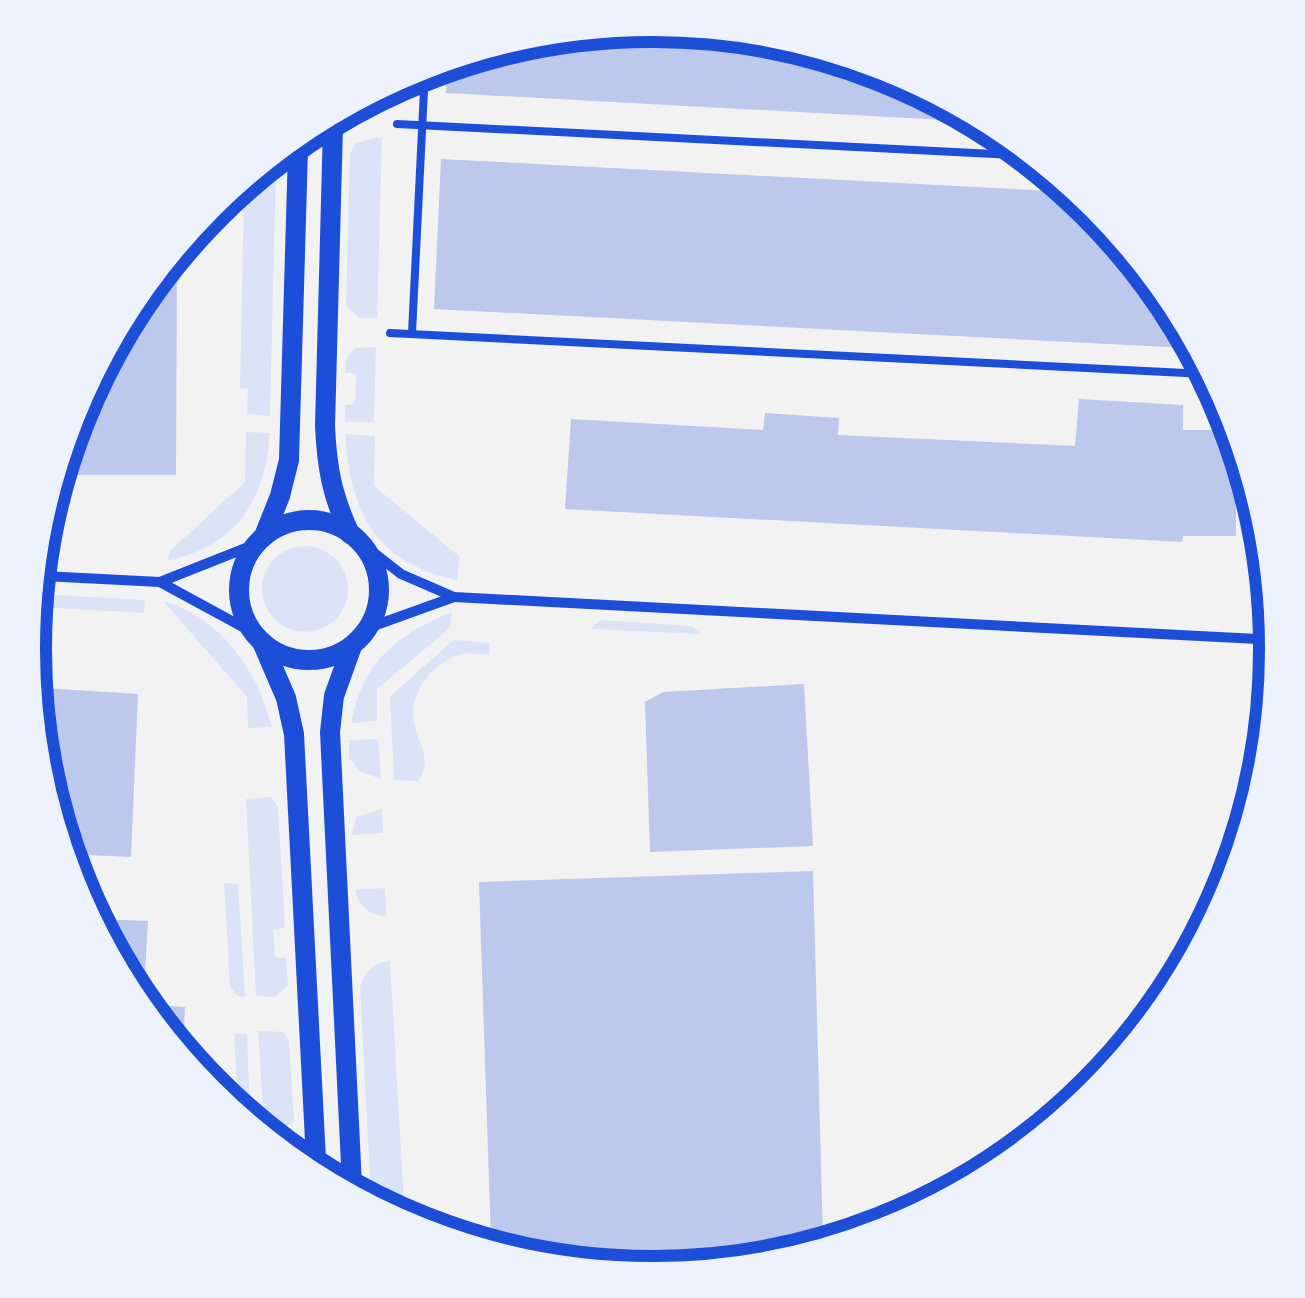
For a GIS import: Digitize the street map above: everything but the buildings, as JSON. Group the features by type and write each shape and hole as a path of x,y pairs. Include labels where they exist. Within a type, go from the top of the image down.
{"main road":[{"path":"258,638 283,655 306,660 330,657 352,646 368,628 379,592 372,558 355,538 334,499 327,469 326,332 333,134"},
{"path":"298,158 288,460 280,496 246,560 239,589 245,618 286,698 294,734 316,1153"},
{"path":"260,540 288,523 314,520 355,538"},
{"path":"352,646 334,696 330,732 352,1175"}],"street":[{"path":"355,538 401,574 454,597 1259,639"},
{"path":"50,576 160,582 260,540"},
{"path":"160,582 258,638"},
{"path":"368,628 454,597"}],"lane":[{"path":"412,334 425,87"},
{"path":"397,124 1003,154"},
{"path":"390,333 1192,373"}],"shaded area":[{"path":"382,138 377,318 359,318 346,306 350,154 355,144"},
{"path":"276,174 270,416 247,414 248,389 240,388 244,202"},
{"path":"376,347 374,422 345,422 345,405 355,404 356,373 345,373 346,359 355,348"},
{"path":"246,432 270,433 262,480 253,500 229,532 191,554 167,561 170,551 245,482"},
{"path":"345,434 375,436 374,486 460,557 457,580 406,561 372,530 353,487"},
{"path":"305,546 329,553 341,565 348,589 341,613 329,625 305,632 281,625 269,613 262,589 269,565 281,553"},
{"path":"48,595 145,600 144,613 47,608"},
{"path":"163,601 202,619 234,649 257,686 272,727 248,728 247,697"},
{"path":"452,612 450,628 377,689 377,721 351,723 364,683 385,653 414,630"},
{"path":"601,620 691,626 701,634 590,629"},
{"path":"454,640 490,643 489,655 458,655 439,665 424,681 413,711 425,758 423,773 418,781 394,780 390,696"},
{"path":"378,739 381,779 361,772 349,758 349,740"},
{"path":"271,797 278,807 285,928 273,930 275,957 286,958 288,985 275,997 256,996 246,799"},
{"path":"382,809 383,833 352,835 356,817"},
{"path":"224,883 238,884 245,997 237,996 230,986"},
{"path":"385,888 386,916 366,909 355,890"},
{"path":"390,961 404,1202 370,1186 360,987 371,968"},
{"path":"258,1031 284,1032 289,1041 294,1120 282,1129 263,1114"},
{"path":"234,1034 247,1034 249,1102 237,1090"}]}
